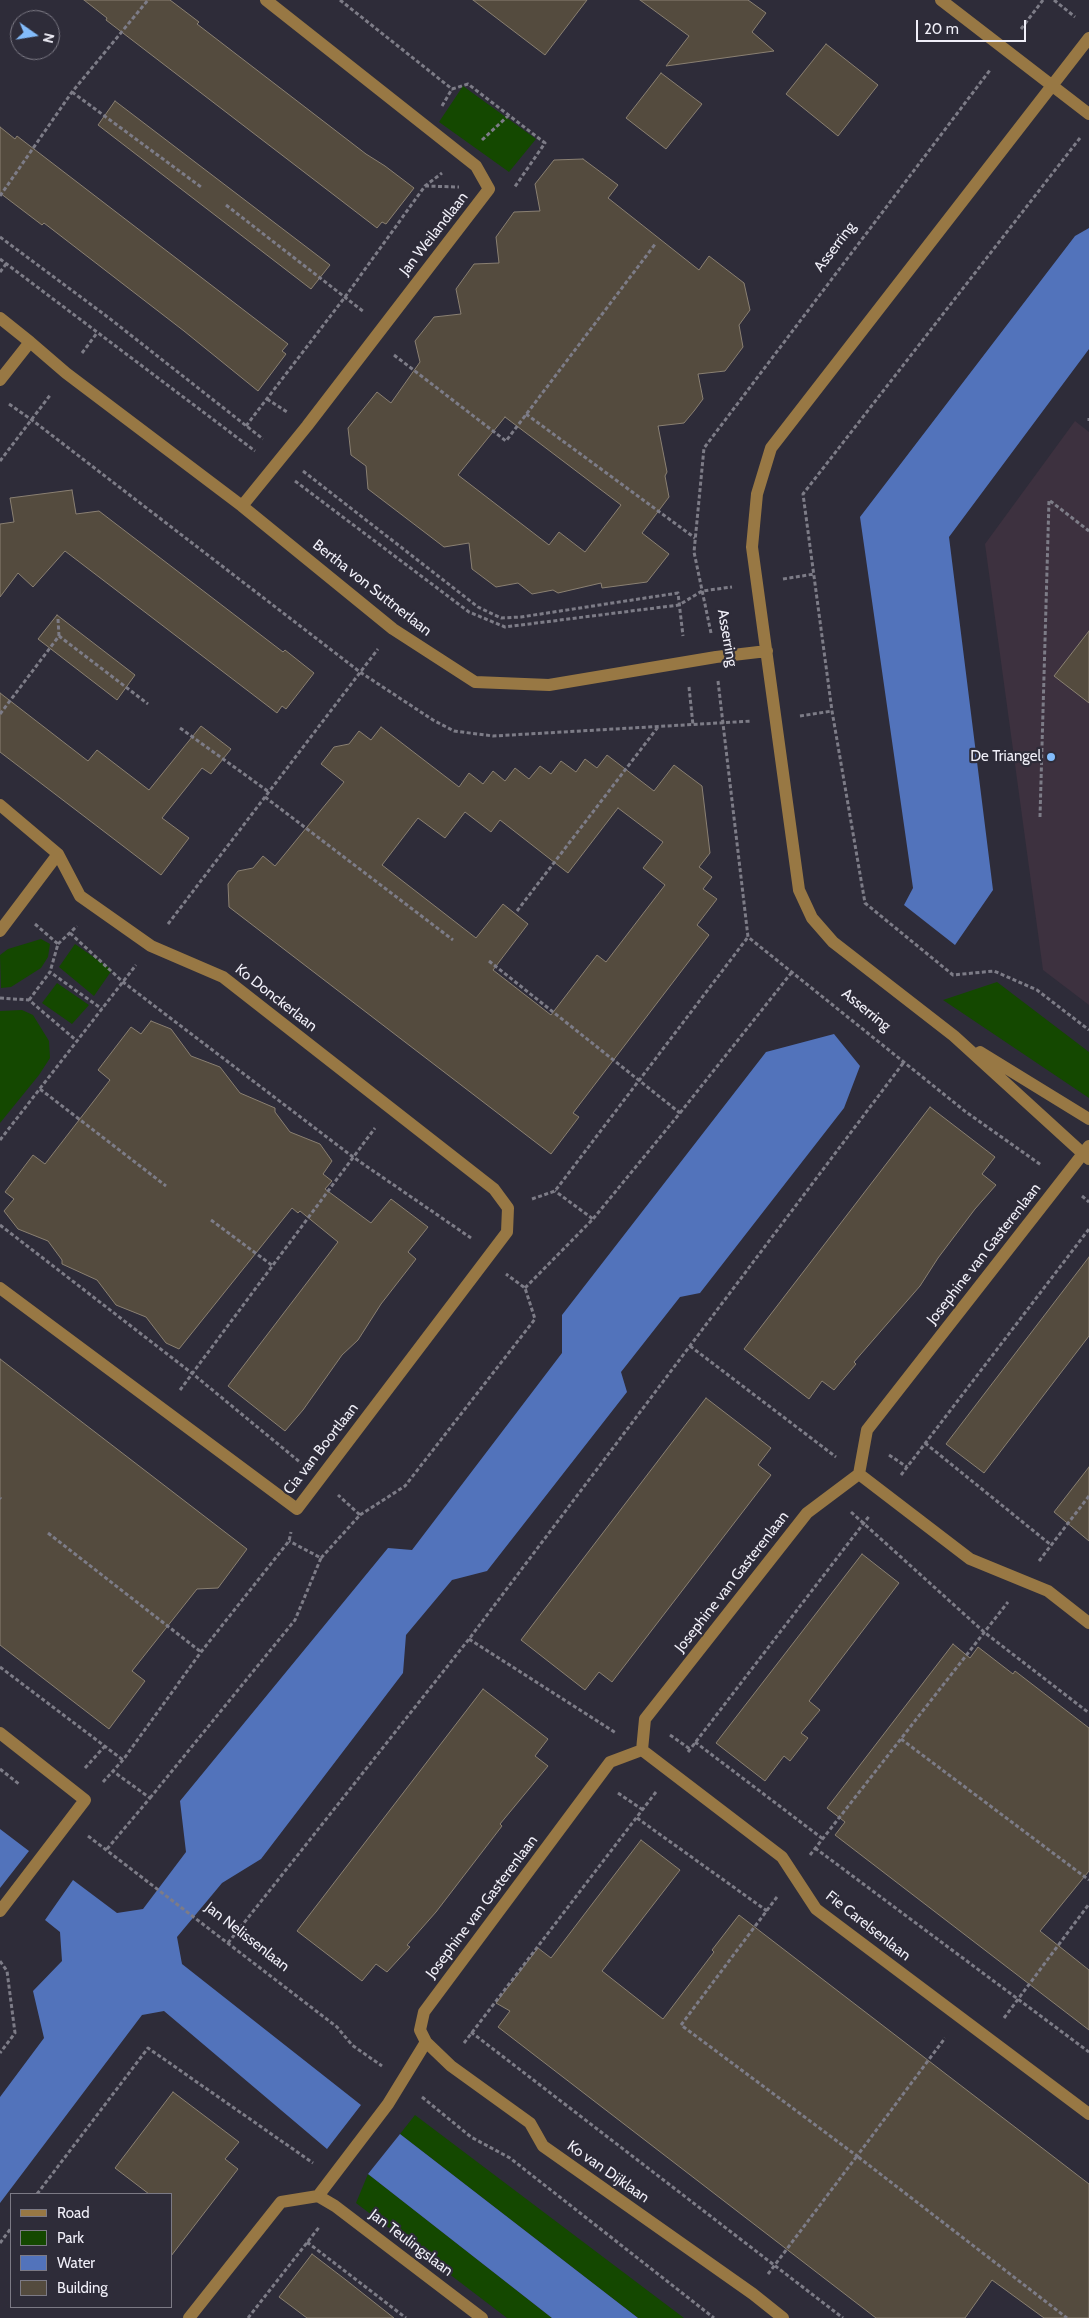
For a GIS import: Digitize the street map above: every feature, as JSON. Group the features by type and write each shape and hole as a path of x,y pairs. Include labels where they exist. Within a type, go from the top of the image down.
{"street":[{"name":"Jan Weilandlaan","path":"242,506 284,455 489,189 476,166 266,0"},
{"path":"941,0 1089,114"},
{"path":"1087,1153 954,1036 833,942 812,918 799,890 752,547 757,494 771,448 1089,38"},
{"name":"Bertha von Suttnerlaan","path":"0,318 66,373 242,506 393,629 476,682 549,685 716,657 767,651"},
{"path":"0,380 30,342"},
{"name":"Ko Donckerlaan","path":"0,806 58,854 80,896 151,946 223,977 494,1189 508,1208"},
{"path":"0,931 58,854"},
{"path":"954,1036 1089,1119"},
{"name":"Josephine van Gasterenlaan","path":"426,2042 420,2030 424,2012 610,1762 642,1750 645,1719 807,1514 859,1474 868,1430 1063,1180 1087,1153"},
{"name":"Cia van Boortlaan","path":"0,1288 297,1509 507,1232 508,1208"},
{"path":"859,1474 970,1560 1048,1591 1089,1623"},
{"path":"0,1733 85,1800 0,1911"},
{"name":"Fie Carelsenlaan","path":"642,1750 784,1861 816,1909 1089,2114"},
{"path":"189,2318 281,2202 318,2196 388,2104 426,2042"},
{"name":"Ko van Dijklaan","path":"426,2042 451,2066 530,2123 543,2146 753,2294 782,2318"},
{"name":"Jan Teulingslaan","path":"318,2196 335,2206 482,2318"}],"path":[{"path":"0,196 72,92 148,0"},
{"path":"340,0 452,89 468,84 546,143 510,194 489,189"},
{"name":"Asserring","path":"1044,0 704,448 694,552 716,657 748,937 966,1112 1063,1180"},
{"path":"1054,0 1082,23"},
{"path":"72,92 201,187"},
{"path":"464,156 509,115"},
{"path":"1084,130 803,494 832,711 865,903 953,976 994,971 1038,990 1089,1030"},
{"path":"246,426 345,297 425,186"},
{"path":"226,206 383,326"},
{"path":"0,236 109,318 478,607 501,618 521,617 678,593 693,725"},
{"path":"373,339 506,441 656,243"},
{"path":"0,259 469,612 492,622 505,627 679,606 702,591 814,574"},
{"path":"0,272 6,264"},
{"path":"0,461 97,332"},
{"path":"526,414 695,539"},
{"path":"1040,817 1049,500 1089,530"},
{"path":"0,714 59,636 58,620"},
{"path":"59,636 148,704"},
{"path":"0,1140 360,672"},
{"path":"517,911 658,727"},
{"path":"180,728 269,792"},
{"path":"265,797 453,940"},
{"path":"18,907 58,944 50,972 28,1000"},
{"path":"70,933 123,982 353,1157 489,1256 525,1288 535,1319 405,1486 360,1515 321,1558 296,1620 107,1849"},
{"path":"508,1208 555,1191 748,937"},
{"path":"490,961 680,1113"},
{"path":"50,972 102,1009"},
{"path":"525,1288 592,1219 680,1113 792,972"},
{"path":"0,998 28,1000 77,1041"},
{"path":"228,1943 469,1639 904,1062"},
{"path":"40,1089 166,1186"},
{"path":"165,1410 390,1108"},
{"path":"555,1191 592,1219"},
{"path":"211,1220 272,1266"},
{"path":"0,1225 193,1374 320,1479 360,1515"},
{"path":"886,1495 1089,1229"},
{"path":"690,1346 859,1474"},
{"path":"925,1443 1051,1545"},
{"path":"833,1495 984,1632 1089,1713"},
{"path":"1067,2318 681,2024 1089,1496"},
{"path":"85,1800 114,1772 202,1652 289,1541 297,1509"},
{"path":"451,2066 471,2032 864,1523"},
{"path":"48,1533 202,1652"},
{"path":"289,1541 321,1558"},
{"path":"469,1639 642,1750"},
{"path":"0,1667 123,1760"},
{"path":"901,1739 1089,1880"},
{"path":"695,1742 823,1839"},
{"path":"114,1772 150,1798"},
{"path":"637,1818 767,1911"},
{"name":"Jan Nelissenlaan","path":"69,1822 107,1849 337,2027 352,2046 402,2081"},
{"path":"784,1861 816,1848"},
{"path":"816,1848 1089,2052"},
{"path":"989,2038 1089,1904"},
{"path":"0,1961 7,1971 15,2033 0,2053"},
{"path":"753,2294 960,2017"},
{"path":"471,2032 843,2318"},
{"path":"38,2193 148,2048 332,2176"},
{"path":"402,2081 471,2137 510,2158 714,2318"},
{"path":"248,2318 335,2206"},
{"path":"0,2243 10,2229"},
{"path":"307,2242 406,2318"}],"shaded area":[{"name":"De Triangel","path":"1075,421 1089,432 1089,1005 1043,970 985,544"}],"green space":[{"path":"463,86 536,139 509,172 439,122"},
{"path":"41,939 50,944 48,957 41,968 11,987 1,988 0,955 8,949"},
{"path":"75,944 112,970 94,996 59,967"},
{"path":"997,982 1089,1052 1089,1098 943,1000"},
{"path":"57,983 89,1005 72,1024 42,1003"},
{"path":"22,1010 33,1015 49,1041 50,1058 39,1075 0,1123 0,1011"},
{"path":"415,2115 684,2318 638,2318 400,2134"},
{"path":"368,2174 552,2318 507,2318 356,2203"}],"water":[{"path":"1089,228 1089,349 949,537 993,890 955,945 904,905 913,888 860,517 1075,236"},
{"path":"834,1034 860,1066 844,1108 700,1293 680,1297 621,1372 627,1392 487,1571 452,1580 406,1635 403,1673 261,1859 222,1883 177,1937 182,1964 361,2105 327,2149 164,2011 142,2015 0,2203 0,2097 44,2038 33,1991 62,1961 60,1932 45,1920 73,1880 117,1913 143,1909 186,1852 180,1801 388,1548 412,1550 562,1353 562,1315 766,1052"},
{"path":"0,1829 29,1851 0,1888"},
{"path":"400,2134 638,2318 552,2318 368,2174"}],"building":[{"path":"84,0 170,0 199,22 197,24 366,154 414,188 386,224 382,222 377,228 106,20 107,18"},
{"path":"473,0 587,0 545,55"},
{"path":"640,0 748,0 766,13 752,32 774,51 666,66 689,36"},
{"path":"826,44 878,85 838,136 786,94"},
{"path":"661,73 702,104 666,149 626,118"},
{"path":"115,101 330,265 311,289 98,125"},
{"path":"0,127 15,139 17,136 288,344 282,351 286,354 258,391 44,223 42,225 0,193"},
{"path":"583,159 618,185 608,198 699,270 709,256 744,283 750,310 739,325 743,347 725,371 698,374 703,399 694,411 684,423 658,426 667,472 665,476 669,497 642,533 669,554 647,582 602,588 601,583 558,593 553,590 532,594 518,583 496,587 472,569 469,543 444,547 368,489 366,466 351,455 348,428 377,392 391,403 420,362 415,341 434,317 461,314 456,289 474,264 499,263 496,237 514,212 540,211 535,184 554,160","holes":["505,417 621,505 585,552 559,532 549,545 458,475"]},
{"path":"72,490 76,514 99,511 283,652 285,650 314,673 286,709 282,706 277,713 65,551 33,587 18,573 0,597 0,524 14,522 10,498"},
{"path":"57,615 135,675 117,700 38,639"},
{"path":"1089,631 1089,703 1054,676"},
{"path":"0,693 88,761 97,750 149,790 201,726 231,749 211,774 202,768 162,818 189,838 161,875 0,752"},
{"path":"381,727 459,787 469,773 483,784 493,771 505,781 515,768 529,779 540,766 551,774 561,761 576,772 585,759 597,768 607,755 654,791 674,765 702,786 710,853 699,867 712,877 703,889 717,899 697,925 709,935 573,1113 579,1117 551,1154 229,907 228,884 238,871 253,868 263,856 275,866 344,782 321,764 334,747 349,744 359,731 371,740","holes":["618,808 663,842 643,868 665,885 606,962 597,955 551,1015 493,970 528,924 503,904 476,938 382,865 418,818 445,838 465,812 491,832 500,820 568,873"]},
{"path":"151,1021 171,1029 191,1056 220,1067 240,1093 275,1108 275,1112 290,1132 320,1144 332,1161 323,1174 332,1181 325,1189 371,1223 391,1199 428,1227 408,1252 416,1259 381,1304 358,1340 342,1355 303,1410 285,1431 228,1386 338,1242 300,1211 298,1213 292,1208 179,1349 166,1343 146,1317 116,1305 97,1280 62,1264 62,1260 48,1241 18,1229 4,1211 14,1199 5,1192 33,1155 45,1164 110,1080 98,1070 131,1027 141,1034"},
{"path":"930,1107 995,1157 982,1174 996,1185 975,1209 938,1258 920,1286 854,1362 856,1364 834,1390 822,1381 809,1399 744,1349"},
{"path":"1089,1257 1089,1336 984,1473 946,1444"},
{"path":"0,1359 247,1549 218,1588 197,1589 132,1671 145,1681 109,1729 0,1645"},
{"path":"706,1398 771,1448 758,1465 771,1475 612,1682 599,1672 585,1690 521,1640"},
{"path":"1089,1467 1089,1541 1054,1512"},
{"path":"862,1554 899,1583 809,1701 820,1710 801,1733 808,1738 790,1761 784,1756 765,1781 716,1743"},
{"path":"953,1644 970,1658 978,1647 1013,1674 1015,1671 1089,1728 1089,1871 1040,1931 1089,1970 1089,2030 835,1835 845,1822 827,1808"},
{"path":"483,1689 548,1739 535,1756 548,1766 500,1824 502,1826 436,1912 407,1945 410,1947 387,1972 376,1964 362,1981 297,1931"},
{"path":"641,1840 680,1870 602,1971 663,2019 714,1952 712,1950 739,1915 1089,2184 1089,2318 1044,2318 992,2280 965,2318 876,2318 498,2027 510,2011 496,2003 538,1948 551,1958"},
{"path":"173,2092 239,2142 225,2159 238,2169 172,2255 172,2193 148,2193 115,2168"},
{"path":"312,2254 394,2318 307,2318 279,2297"}],"place":[{"name":"De Triangel","path":"1051,757"}]}
